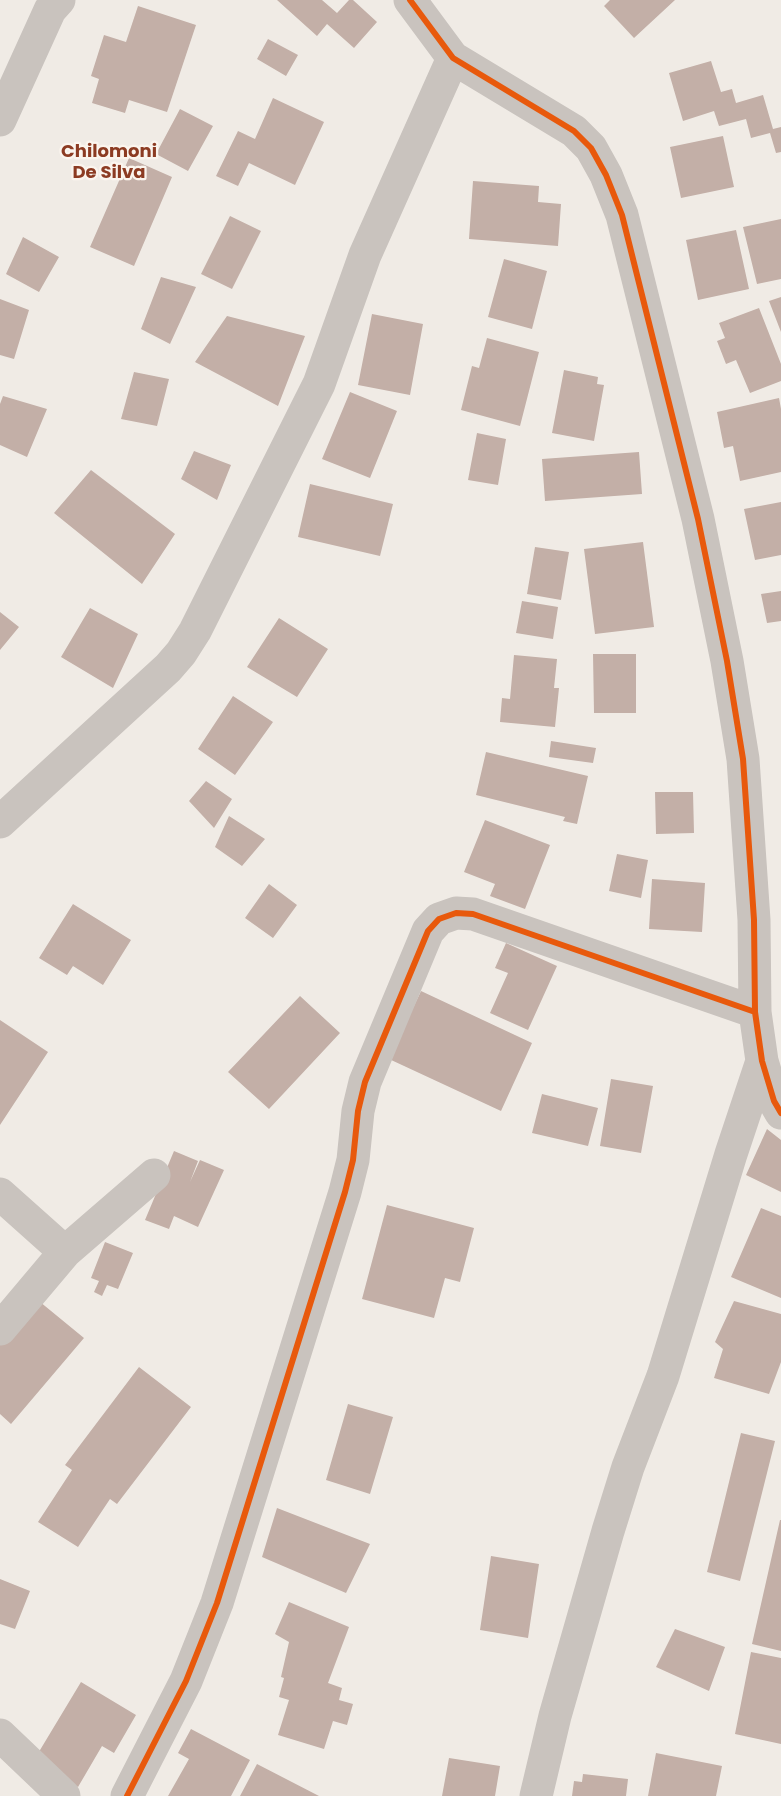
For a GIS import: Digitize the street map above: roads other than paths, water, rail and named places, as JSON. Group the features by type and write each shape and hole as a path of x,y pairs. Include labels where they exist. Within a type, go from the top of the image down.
{"street":[{"path":"0,120 50,10 59,0"},
{"path":"410,0 453,58 573,131 591,148 606,175 622,214 700,529 727,661 743,759 754,920 754,1012 762,1061 774,1101 781,1113"},
{"path":"0,822 168,668 195,631 319,384 365,255 453,58"},
{"path":"127,1796 186,1681 217,1603 345,1192 353,1160 358,1111 365,1082 428,931 439,919 456,913 473,914 754,1012"},
{"path":"536,1796 555,1716 608,1531 628,1467 663,1376 727,1166 762,1061"},
{"path":"0,1329 65,1252 154,1175"},
{"path":"0,1194 65,1252"},
{"path":"0,1735 64,1796"}],"district":[{"name":"Chilomoni De Silva","path":"109,162"}]}
